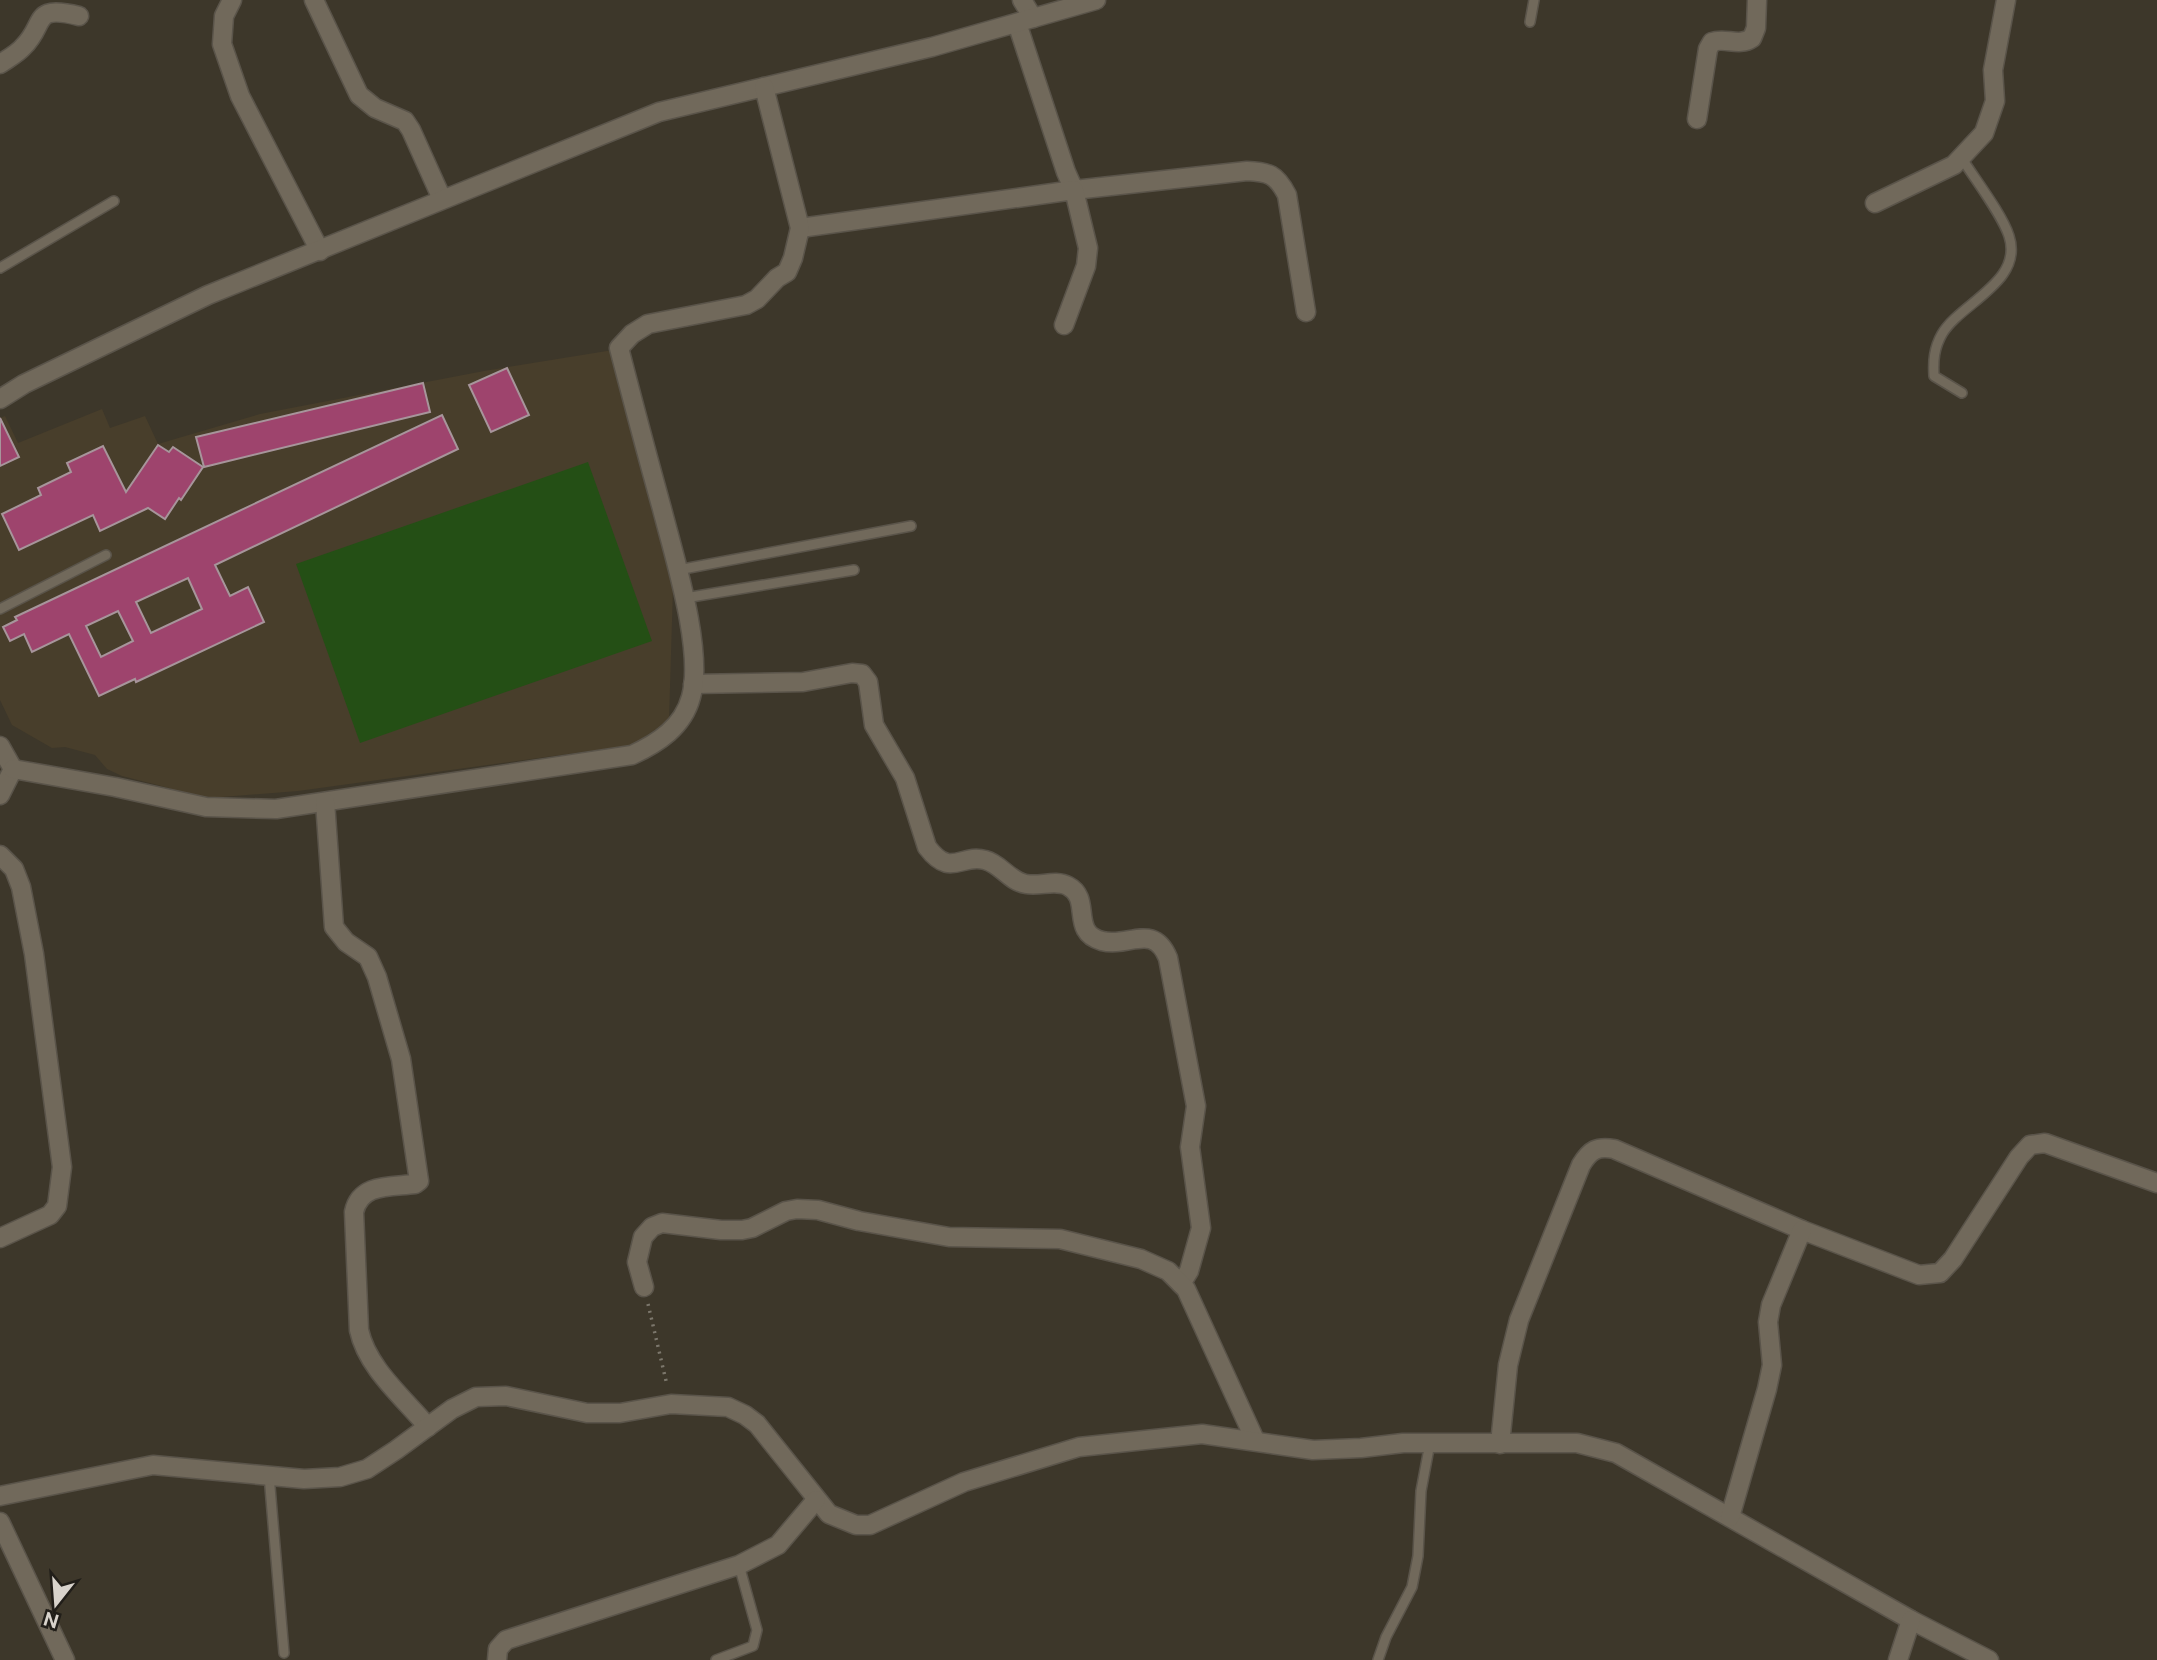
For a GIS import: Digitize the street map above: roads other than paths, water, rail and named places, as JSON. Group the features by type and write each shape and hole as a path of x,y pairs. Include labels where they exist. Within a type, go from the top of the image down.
{"street":[{"path":"232,0 224,16 222,44 240,96 320,251"},
{"path":"314,0 359,95 375,108 405,121 442,200"},
{"path":"1022,0 1062,161 1074,190 1088,248 1086,266 1064,325"},
{"path":"1697,119 1712,42 1717,40 1742,43 1752,38 1756,28 1758,0"},
{"path":"1875,202 1954,164 1984,133 1995,101 1993,70 2006,0"},
{"path":"0,399 24,384 208,295 659,112 932,47 1091,1"},
{"path":"0,64 24,46 39,20 53,12 79,16"},
{"path":"13,769 206,807 276,809 632,755 653,745 671,731 682,717 691,698 695,670 685,598 619,348 632,334 648,324 746,305 757,299 777,278 787,272 800,228 764,87"},
{"path":"800,228 1074,190 1247,171 1267,172 1280,182 1287,195 1306,312"},
{"path":"693,684 803,682 852,673 862,674 868,682 874,725 905,778 927,847 932,854 947,863 981,858 1026,884 1061,884 1071,887 1079,896 1086,932 1092,938 1107,942 1149,938 1164,949 1168,958 1196,1105 1190,1147 1201,1228 1189,1271 1181,1284"},
{"path":"0,746 13,769"},
{"path":"0,795 13,769"},
{"path":"325,802 334,927 346,942 368,957 377,977 401,1059 419,1181 415,1184 371,1189 362,1193 356,1203 354,1212 359,1331 361,1341 373,1363 428,1427"},
{"path":"0,855 14,869 21,887 34,954 62,1167 57,1206 50,1215 0,1238"},
{"path":"1500,1444 1508,1365 1519,1320 1581,1166 1588,1154 1600,1147 1614,1149 1801,1230 1919,1275 1940,1273 1953,1259 2019,1157 2030,1145 2045,1143 2156,1179"},
{"path":"644,1287 638,1262 643,1237 652,1227 662,1223 742,1230 797,1209 818,1210 859,1221 949,1237 1060,1239 1141,1259 1168,1271 1186,1289 1255,1440"},
{"path":"1730,1517 1768,1390 1772,1365 1768,1322 1771,1305 1801,1230"},
{"path":"0,1496 153,1465 304,1479 340,1477 367,1469 452,1409 476,1397 506,1396 587,1413 620,1413 671,1404 727,1407 757,1424 829,1514 856,1525 870,1525 964,1482 1079,1447 1202,1434 1313,1450 1430,1443 1577,1443 1616,1453 1911,1620 1989,1660"},
{"path":"496,1660 498,1649 506,1640 738,1565 778,1545 816,1500"},
{"path":"0,1522 65,1660"},
{"path":"1898,1660 1911,1620"}],"lane":[{"path":"1530,22 1534,0"},
{"path":"1961,157 2009,237 2010,257 2003,275 1943,332 1932,359 1934,376 1962,393"},
{"path":"0,268 114,201"},
{"path":"678,570 911,526"},
{"path":"0,609 106,555"},
{"path":"685,598 854,570"},
{"path":"1378,1660 1386,1637 1412,1587 1418,1556 1421,1491 1430,1443"},
{"path":"270,1475 284,1653"},
{"path":"716,1660 753,1646 756,1640 757,1630 738,1565"}]}
